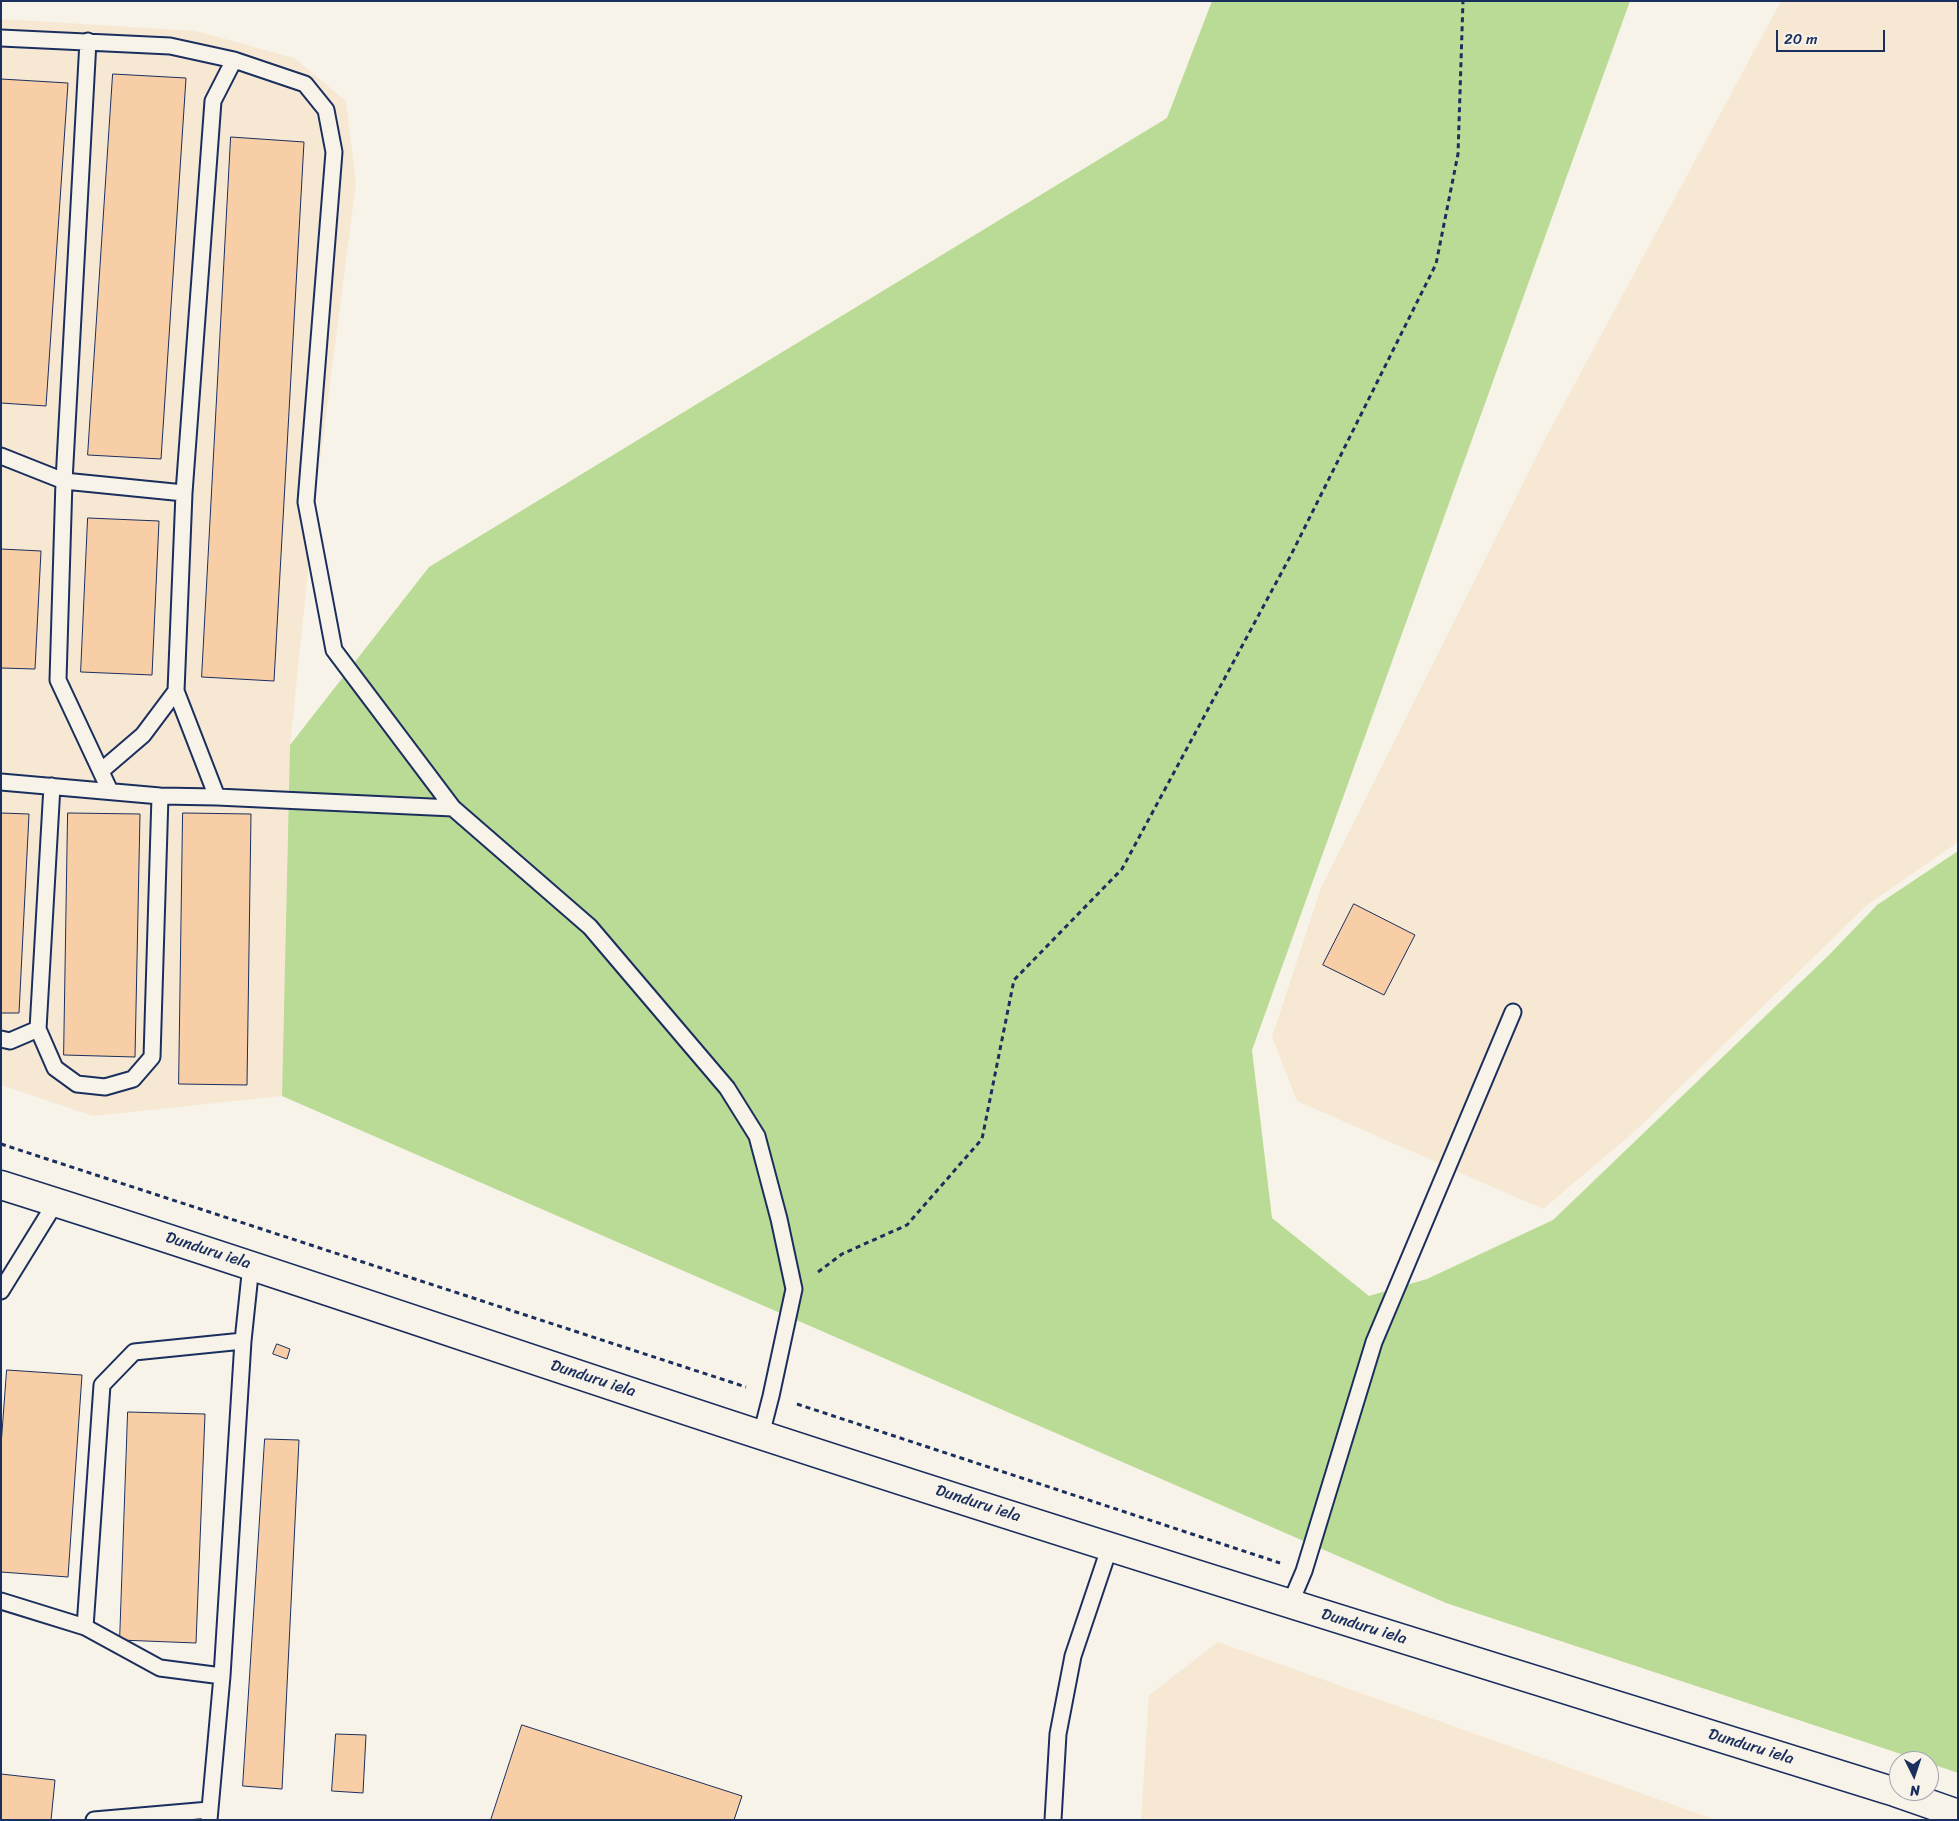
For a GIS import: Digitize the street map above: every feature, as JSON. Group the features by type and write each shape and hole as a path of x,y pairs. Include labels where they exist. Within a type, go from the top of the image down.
{"street":[{"name":"Dunduru iela","path":"1,1185 251,1265 761,1435 1290,1604 1895,1792 1958,1814"}],"lane":[{"path":"1,38 88,40 170,46 234,60 305,84 326,110 334,152 306,502 334,650 453,808 590,927 727,1088 757,1136 779,1219 794,1289 761,1435"},
{"path":"88,40 64,481 58,680 110,791"},
{"path":"217,797 176,690 184,493 213,101 234,60"},
{"path":"1,456 64,481 184,493"},
{"path":"101,771 143,736 176,690"},
{"path":"1,782 160,796 453,808"},
{"path":"52,786 38,1028 55,1068 77,1084 105,1087 133,1079 152,1056 160,796"},
{"path":"1290,1604 1304,1570 1374,1342 1513,1012"},
{"path":"1,1039 10,1042 38,1028"},
{"path":"1,1290 56,1202"},
{"path":"94,1820 209,1815 222,1676 243,1341 251,1265"},
{"path":"85,1627 102,1385 134,1352 243,1341"},
{"path":"1053,1820 1058,1734 1073,1656 1110,1546"},
{"path":"1,1601 85,1627 160,1668 222,1676"}],"path":[{"path":"794,1289 842,1254 907,1225 982,1139 1014,980 1122,869 1291,555 1436,264 1458,154 1463,1"},
{"path":"1,1144 1304,1570"}],"shaded area":[{"path":"1781,1 1958,1 1958,842 1867,905 1633,1133 1543,1209 1297,1101 1272,1037 1321,888 1546,437"},
{"path":"1,19 196,31 294,58 346,101 356,183 317,484 290,745 282,1096 93,1116 1,1085"},
{"path":"1218,1642 1716,1820 1141,1820 1149,1695"}],"green space":[{"path":"1212,1 1630,1 1252,1050 1272,1218 1369,1296 1427,1279 1553,1220 1830,954 1877,905 1958,851 1958,1773 1939,1766 1939,1751 1892,1751 1446,1603 282,1096 290,745 429,567 1167,118"}],"building":[{"path":"113,74 186,78 161,459 88,455"},
{"path":"1,79 68,83 46,406 1,403"},
{"path":"231,137 304,142 274,681 202,677"},
{"path":"88,518 159,521 152,675 81,672"},
{"path":"1,549 41,551 35,669 1,668"},
{"path":"1,813 29,814 19,1013 1,1013"},
{"path":"68,813 140,814 135,1057 64,1055"},
{"path":"183,813 251,814 247,1085 179,1084"},
{"path":"1354,904 1415,935 1384,995 1323,965"},
{"path":"277,1344 290,1349 287,1359 273,1354"},
{"path":"7,1370 82,1375 68,1577 1,1572 1,1446"},
{"path":"128,1412 205,1414 196,1643 120,1640"},
{"path":"265,1439 299,1440 282,1789 243,1786"},
{"path":"522,1725 742,1796 734,1820 491,1820"},
{"path":"336,1734 366,1735 363,1793 332,1791"},
{"path":"1,1774 55,1780 51,1820 1,1820"}]}
